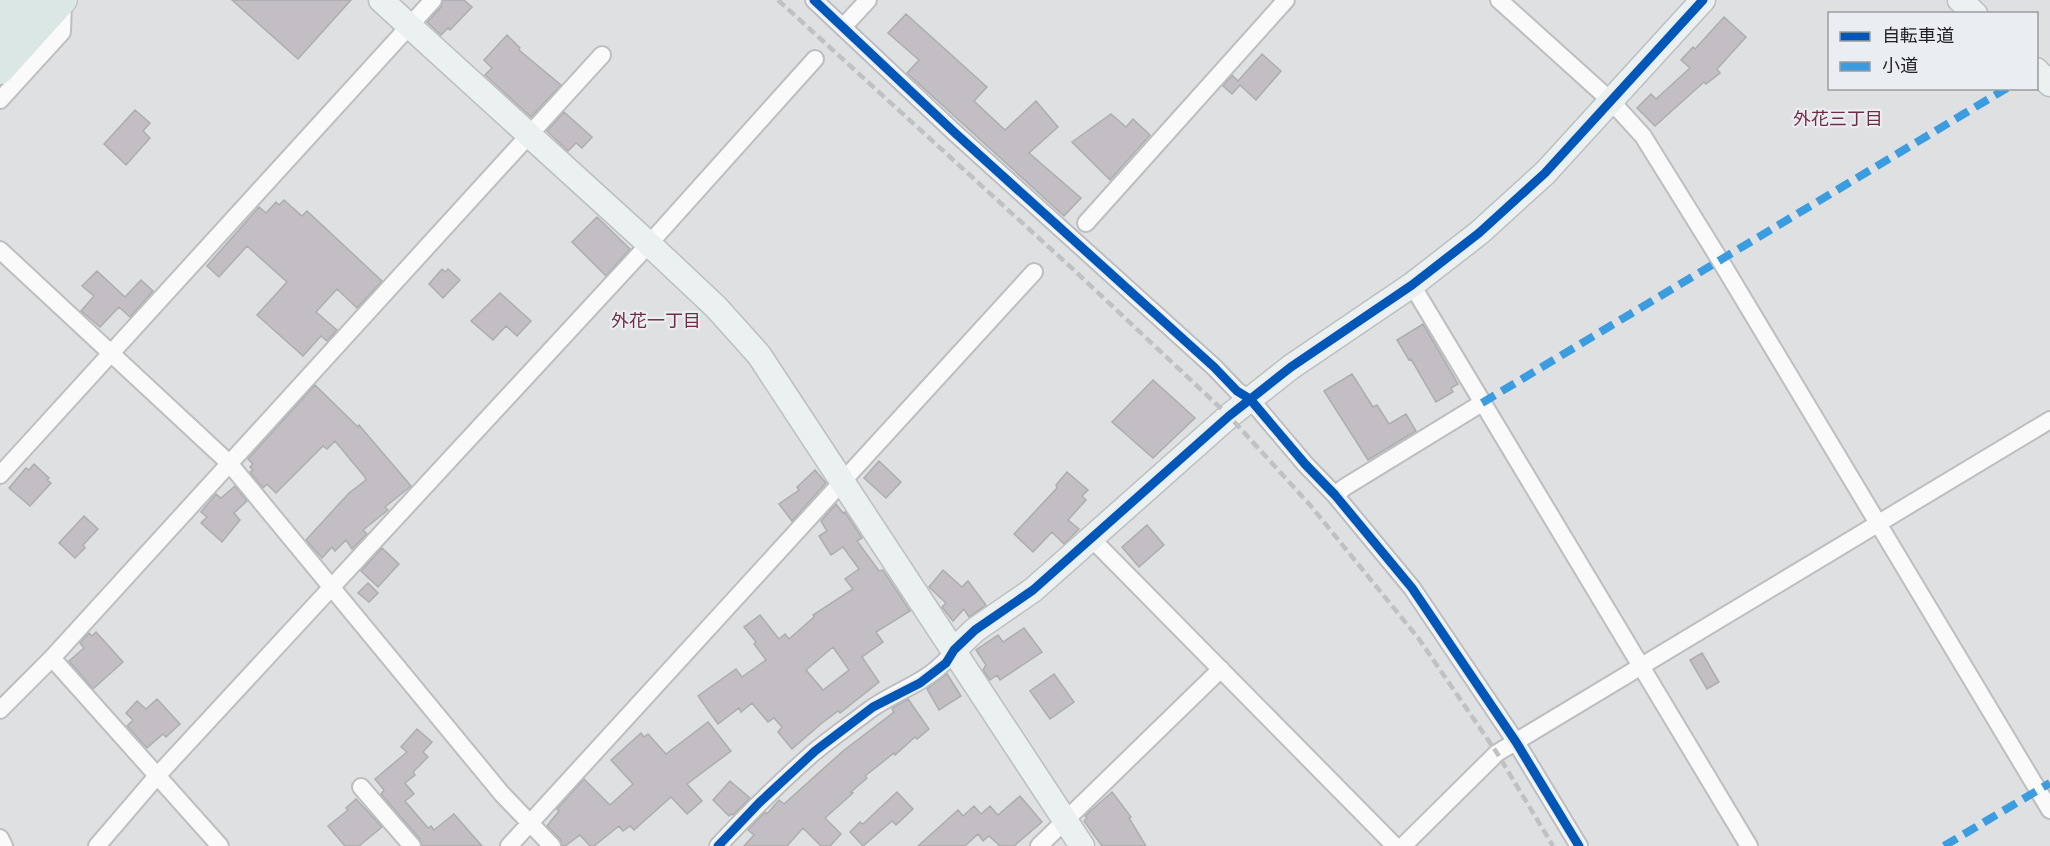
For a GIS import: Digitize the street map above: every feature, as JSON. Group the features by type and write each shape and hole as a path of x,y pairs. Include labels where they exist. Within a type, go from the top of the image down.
{"main road":[{"path":"0,10 9,0"},
{"path":"0,42 38,0"},
{"path":"0,71 64,0"}],"street":[{"path":"0,100 62,32 64,0"},
{"path":"381,0 649,244 716,307 759,355 1082,846"},
{"path":"0,475 433,0"},
{"path":"814,0 954,132 1214,367 1237,391 1250,399 1305,465 1335,495 1412,588 1516,742 1579,846"},
{"path":"843,27 868,0"},
{"path":"1086,223 1286,0"},
{"path":"1499,0 1611,101 1643,136 2050,810"},
{"path":"718,846 759,802 815,751 873,707 920,683 946,663 954,650 975,630 1033,590 1250,399 1291,367 1412,285 1479,233 1545,174 1703,0"},
{"path":"1960,0 1973,12"},
{"path":"0,710 52,658 602,55"},
{"path":"97,846 157,776 649,244 815,58"},
{"path":"2038,71 2050,84"},
{"path":"0,250 229,463 502,794 552,846"},
{"path":"509,846 1034,272"},
{"path":"1412,285 1749,846"},
{"path":"1335,495 1482,403"},
{"path":"1403,846 1497,753 2050,420"},
{"path":"1091,538 1395,846"},
{"path":"52,658 220,846"},
{"path":"1039,846 1221,669"},
{"path":"361,787 412,846"},
{"path":"0,838 4,846"}],"building":[{"path":"232,0 351,0 298,59"},
{"path":"443,0 464,0 472,7 450,30 448,28 441,35 427,22 441,7"},
{"path":"906,14 987,87 974,101 1005,130 1036,101 1058,127 1029,153 1081,198 1064,216 907,73 919,60 888,33"},
{"path":"1724,17 1746,37 1717,69 1720,73 1706,84 1704,82 1655,126 1637,108 1651,94 1656,99 1690,68 1681,60 1693,47 1695,49"},
{"path":"507,35 520,48 519,50 561,85 531,117 485,75 492,68 484,60"},
{"path":"1262,54 1281,71 1256,100 1240,85 1232,94 1223,86 1232,75 1238,81"},
{"path":"135,110 150,123 143,131 150,138 126,165 104,144"},
{"path":"564,112 592,137 582,148 576,143 568,151 547,131"},
{"path":"1111,114 1126,127 1133,119 1150,135 1110,180 1072,142"},
{"path":"284,200 302,216 307,211 382,281 357,308 337,289 316,312 337,330 327,341 321,336 303,356 257,315 287,282 247,246 219,277 207,266 259,207 266,213 276,202 279,205"},
{"path":"597,217 630,249 606,276 572,242"},
{"path":"442,269 445,272 448,269 460,280 443,298 429,284"},
{"path":"97,271 125,297 141,280 153,291 130,317 119,307 100,327 81,311 94,296 82,286"},
{"path":"500,293 531,321 517,336 506,326 493,340 471,321"},
{"path":"1423,324 1458,384 1451,388 1453,392 1436,402 1397,340"},
{"path":"1352,374 1373,407 1377,405 1389,424 1406,414 1416,431 1368,460 1324,391"},
{"path":"1153,380 1195,418 1153,458 1112,422"},
{"path":"315,385 358,427 359,425 411,486 385,507 388,510 363,530 367,534 352,549 346,540 335,551 332,547 322,558 306,540 349,493 366,480 364,476 335,441 327,449 323,446 276,493 267,484 263,488 250,472 253,470 250,467 253,464 248,459"},
{"path":"879,461 901,482 886,498 864,478"},
{"path":"34,464 49,478 47,480 51,483 30,506 9,488 26,468 29,470"},
{"path":"815,470 826,483 792,521 779,504 799,490 797,487"},
{"path":"1067,472 1088,490 1082,496 1086,500 1068,520 1079,529 1064,544 1052,532 1033,552 1014,534 1057,488 1056,485"},
{"path":"235,486 247,501 234,513 240,520 222,542 201,523 207,517 201,512 216,494 221,498"},
{"path":"836,504 843,513 845,512 862,538 857,541 879,571 883,570 910,611 876,632 883,642 862,657 879,682 840,713 838,711 822,723 792,749 778,732 782,727 774,718 768,722 752,703 741,712 739,708 718,724 698,696 736,669 742,677 766,660 744,627 760,615 779,639 785,634 789,639 814,617 813,615 853,589 845,579 859,569 843,547 831,555 819,536 827,531 821,521","holes":["833,647 849,670 823,690 806,670"]},
{"path":"84,516 98,529 83,545 85,548 75,558 59,543"},
{"path":"1147,525 1164,545 1139,567 1122,547"},
{"path":"382,548 399,564 378,587 361,571"},
{"path":"943,570 962,587 968,581 986,605 969,617 964,609 953,621 942,607 946,603 929,587"},
{"path":"368,583 378,593 369,602 358,593"},
{"path":"1024,628 1042,652 1000,680 997,675 990,680 983,670 986,665 976,650 998,635 1003,642"},
{"path":"96,632 123,662 93,689 69,661 84,648 80,643 89,633 92,636"},
{"path":"1702,653 1719,682 1707,689 1690,660"},
{"path":"947,674 961,696 939,710 927,689"},
{"path":"1054,674 1074,702 1050,719 1030,691"},
{"path":"157,699 180,724 166,737 163,734 147,748 127,726 133,720 126,713 137,701 146,709"},
{"path":"908,699 929,729 917,739 915,737 895,755 894,753 865,776 867,778 851,792 853,793 825,818 841,834 830,846 821,846 803,828 787,846 744,846 754,835 748,830 765,812 767,814 779,800 784,804 843,751 894,712 892,709 894,707"},
{"path":"708,722 731,751 687,784 702,801 687,814 671,797 634,830 630,826 623,831 619,826 594,846 590,846 580,835 562,846 560,839 547,826 559,811 557,809 584,779 610,805 633,784 611,760 641,733 644,737 648,734 666,754"},
{"path":"417,729 432,742 423,752 428,757 413,772 415,775 405,783 414,794 405,801 428,828 431,826 434,830 454,814 482,846 422,846 420,839 381,794 384,790 375,779 407,752 401,747"},
{"path":"730,781 750,798 733,815 729,816 713,800"},
{"path":"897,792 913,809 896,825 892,821 863,846 850,832 860,822 863,824"},
{"path":"1112,792 1131,817 1129,818 1146,846 1102,846 1084,821 1087,818 1085,816"},
{"path":"1020,796 1042,822 1014,846 1000,846 989,836 983,841 978,834 965,846 918,846 958,810 963,816 974,806 981,814 990,806 998,815"},
{"path":"356,799 382,827 359,846 345,846 328,826 348,810 346,808"}],"railway":[{"path":"778,0 1075,271 1229,416 1310,505 1419,639 1497,753 1553,846"}],"marked path":[{"path":"1482,403 2004,90"},
{"path":"1944,846 2050,783"}],"cycle path":[{"path":"814,0 954,132 1214,367 1237,391 1250,399 1305,464 1335,495 1412,588 1516,742 1579,846"},
{"path":"718,846 759,803 815,751 873,707 920,683 946,663 954,650 975,630 1033,590 1229,416 1291,367 1412,285 1479,233 1545,173 1703,0"}],"district":[{"name":"外花三丁目","path":"1838,119"},
{"name":"外花一丁目","path":"656,321"}]}
